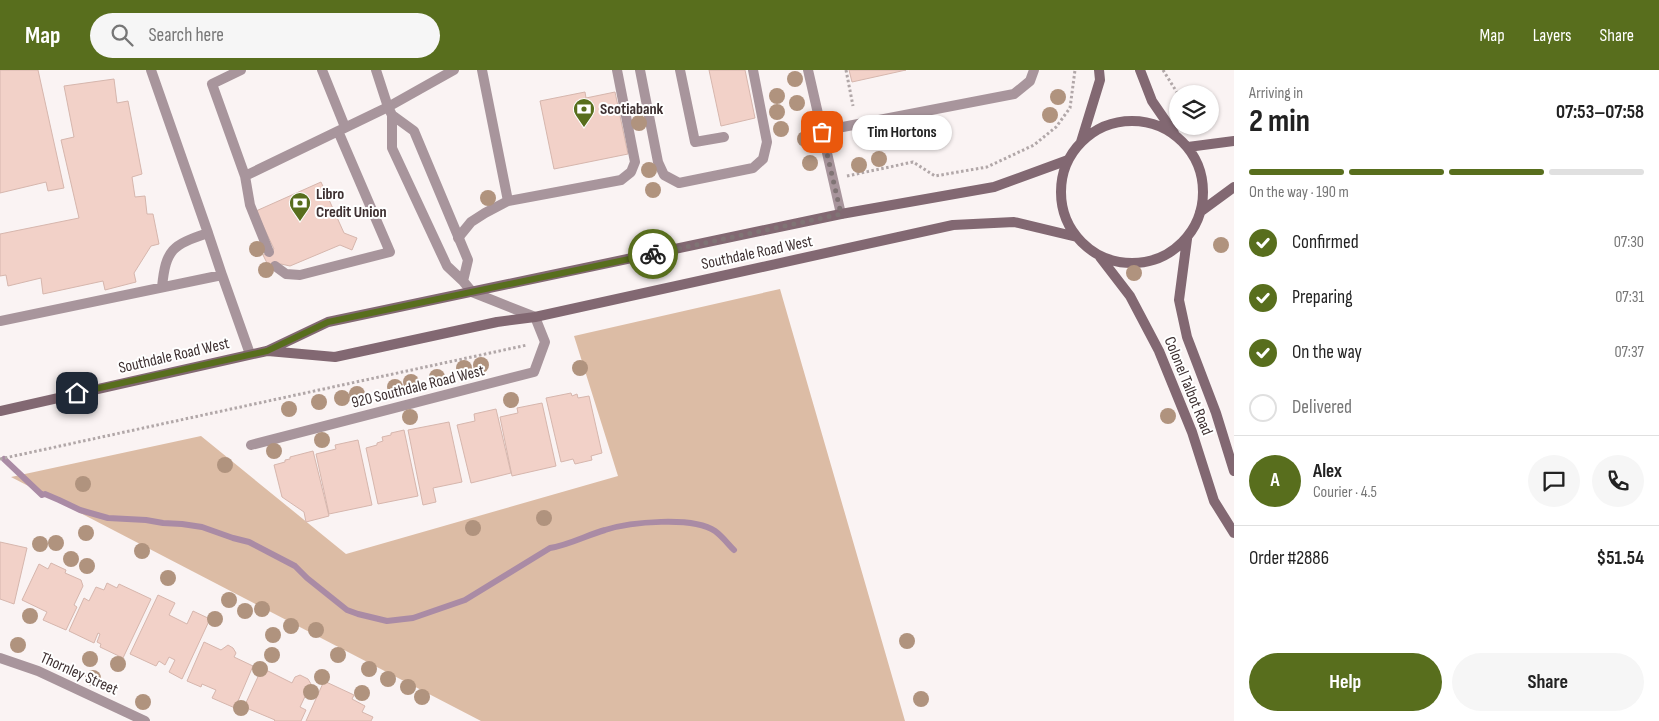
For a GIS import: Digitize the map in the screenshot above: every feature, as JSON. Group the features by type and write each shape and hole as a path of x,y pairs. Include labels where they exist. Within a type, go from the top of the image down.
{"main road":[{"path":"1081,142 1100,129 1121,122 1146,122 1169,131 1188,147 1200,169 1204,193 1199,217 1187,238 1168,254 1145,263 1122,263 1100,256 1082,244 1068,226 1061,204 1061,182 1068,160 1081,142 1100,80 1099,70"},
{"path":"1140,70 1152,101 1178,140"},
{"path":"1188,147 1234,141"},
{"name":"Southdale Road West","path":"267,351 328,322 841,214 994,187 1068,160"},
{"path":"1200,212 1234,187"},
{"name":"Southdale Road West","path":"0,411 267,351 335,357 497,322 535,317 953,225 1014,222 1077,237"},
{"name":"Colonel Talbot Road","path":"1187,238 1179,300 1187,337 1216,413 1234,471"},
{"name":"Colonel Talbot Road","path":"1100,256 1130,296 1159,351 1192,432 1214,501 1234,533"}],"street":[{"path":"151,70 250,354"},
{"path":"241,70 212,84 245,176 250,205 269,252"},
{"path":"275,266 286,274 300,275 390,252 342,129 322,70"},
{"path":"376,70 390,111 392,148 446,266 472,292 535,317 545,342"},
{"path":"245,176 342,129 390,111 454,70"},
{"path":"482,70 508,201"},
{"path":"458,238 471,222 508,201 621,180 630,172 635,162 617,70"},
{"path":"640,70 658,162 664,175 679,183 753,168 763,159 767,142 753,70"},
{"path":"680,70 695,142 724,136"},
{"path":"808,70 841,214"},
{"path":"822,132 1014,94 1030,81 1034,70"},
{"path":"390,111 414,131 468,260 463,281"},
{"path":"162,287 168,255 184,241 208,233"},
{"path":"0,321 222,275"},
{"name":"920 Southdale Road West","path":"252,445 534,372 545,342"},
{"name":"Thornley Street","path":"0,658 38,671 145,721"}],"path":[{"path":"846,70 853,106"},
{"path":"833,179 913,162 936,176 987,167 1034,146 1056,127 1070,108 1075,70"},
{"path":"1163,70 1172,85"},
{"path":"0,460 545,342"}],"shaded area":[{"path":"780,289 905,721 481,721 11,477 201,436 346,554 618,476 574,336"}],"building":[{"path":"0,70 38,70 64,188 48,191 46,182 0,193"},
{"path":"709,70 745,70 755,118 721,126"},
{"path":"849,70 906,70 852,82"},
{"path":"114,79 117,103 128,101 142,174 132,177 135,197 145,196 147,214 153,214 159,244 151,246 134,273 136,282 105,290 103,281 43,294 41,278 8,286 6,275 0,276 0,234 79,218 61,140 74,137 64,86"},
{"name":"Scotiabank","path":"585,92 586,98 615,92 628,154 554,169 540,101"},
{"name":"Libro Credit Union","path":"321,182 344,233 357,238 352,250 340,245 290,266 281,264 270,269 263,255 274,249 256,211"},
{"path":"571,393 572,396 577,394 578,398 589,396 602,453 591,456 592,460 575,464 573,459 561,462 546,398"},
{"path":"542,403 556,466 512,476 500,417 518,413 517,408"},
{"path":"496,409 511,473 471,483 457,425 475,421 474,414"},
{"path":"449,422 462,482 433,488 436,502 423,505 408,430"},
{"path":"404,430 418,496 378,504 366,448 383,441 382,437"},
{"path":"358,440 372,505 329,514 316,454 336,449 335,445"},
{"path":"313,451 329,516 306,522 304,512 282,497 274,465 285,462 290,457"},
{"path":"0,542 27,548 14,604 0,599"},
{"path":"51,563 66,570 65,573 81,580 83,586 74,605 77,607 66,630 43,620 47,612 22,600 39,564 48,569"},
{"path":"107,583 117,588 119,584 151,599 123,658 100,647 101,644 97,642 100,634 98,633 94,643 69,631 84,598 89,601 96,587 104,590"},
{"path":"158,595 175,603 169,615 187,624 193,611 210,619 182,679 169,672 175,660 169,657 165,665 159,661 156,666 130,654"},
{"path":"204,642 221,650 228,645 236,653 234,657 253,666 235,708 212,698 216,690 202,684 201,687 187,681"},
{"path":"262,668 292,683 295,677 300,675 308,679 311,684 300,707 306,710 301,721 274,721 244,707"},
{"path":"324,681 354,695 352,699 365,706 362,712 373,717 371,721 306,721"}],"waterway":[{"path":"4,459 42,495 45,494 80,510 108,518 146,520 202,527 249,542 295,566 347,610 387,621 413,618 465,600 550,548 616,527 661,522 692,523 715,531 734,550"}],"way so far":[{"path":"653,254 841,214 822,132"}],"place":[{"name":"Scotiabank","path":"584,128"},
{"name":"Tim Hortons","path":"822,132"},
{"name":"Libro Credit Union","path":"300,222"}],"route":[{"path":"77,393 267,351 328,322 653,254"}]}
